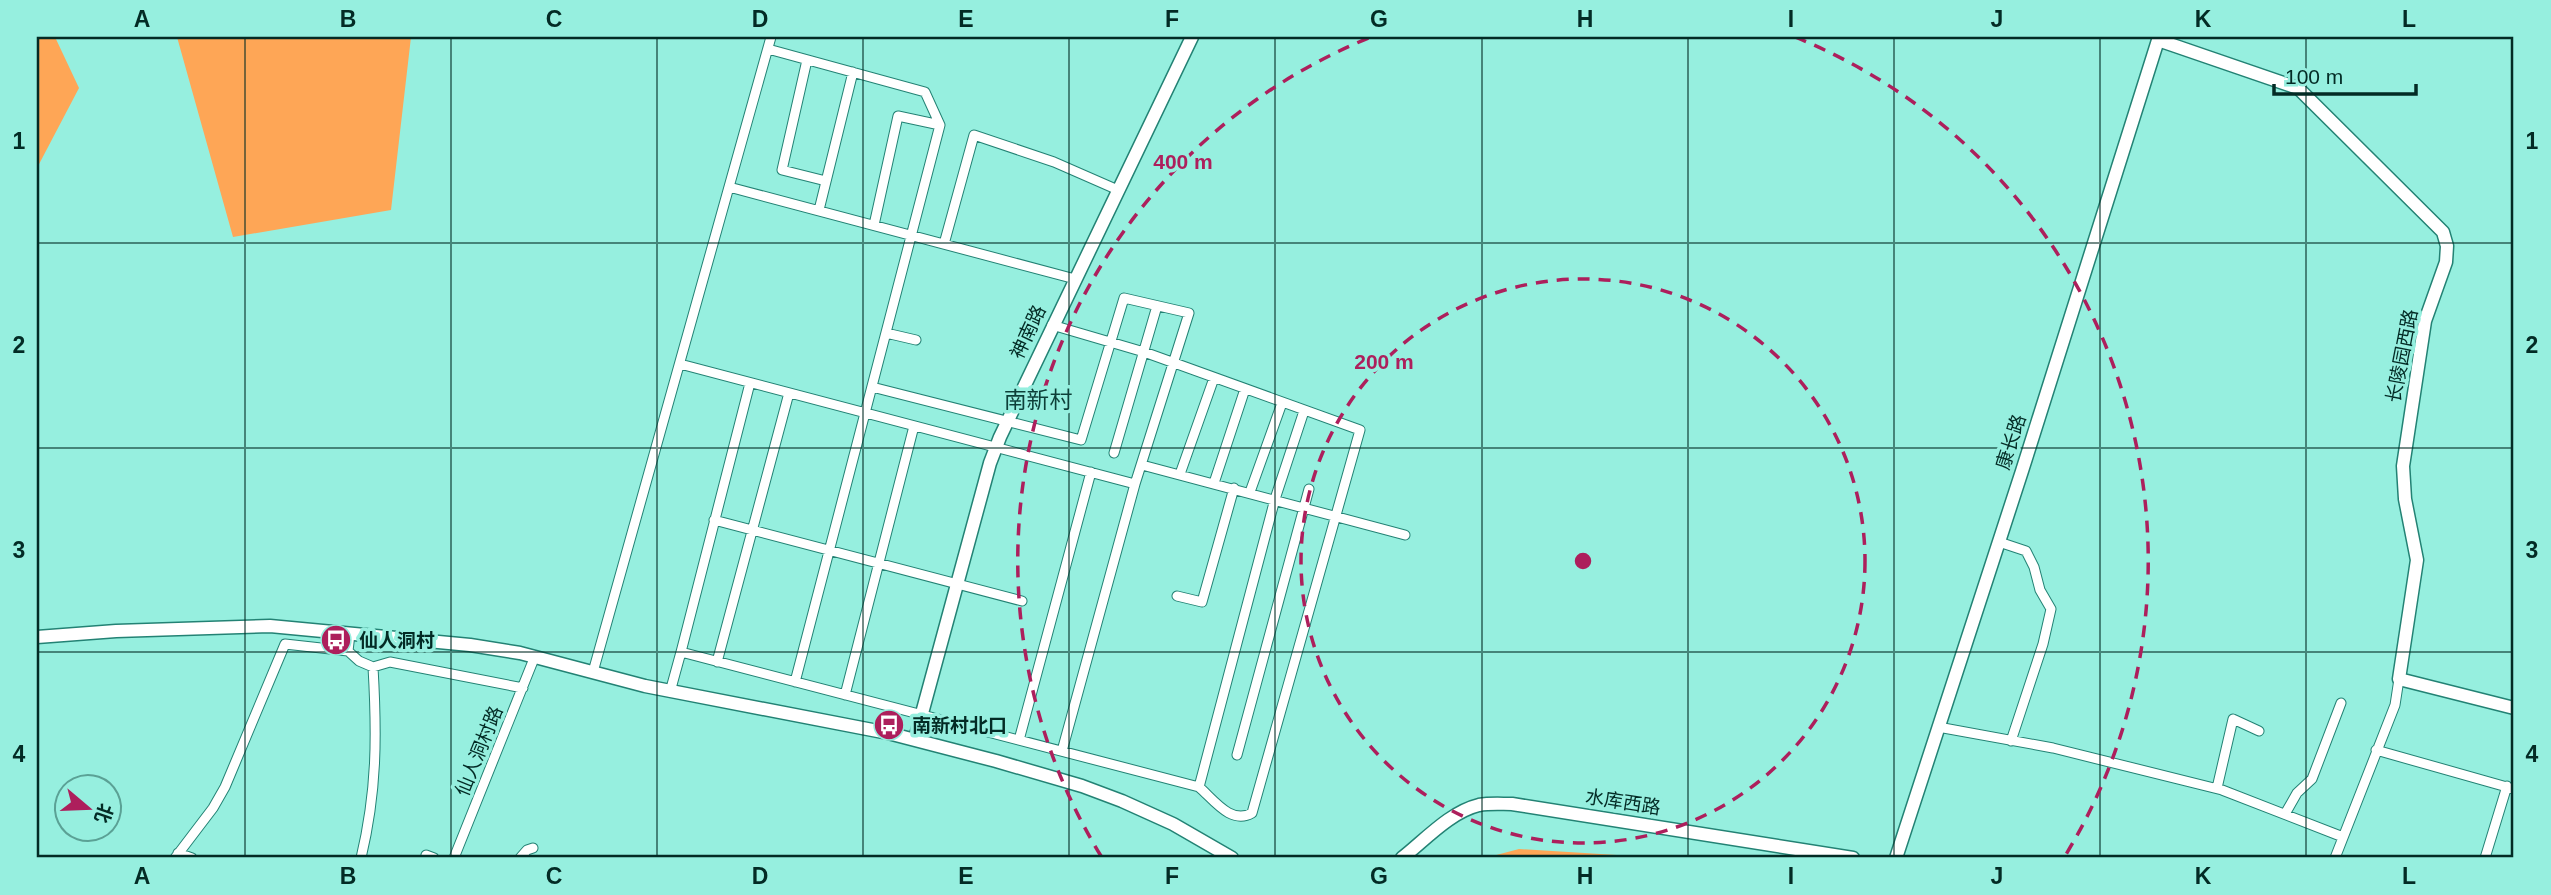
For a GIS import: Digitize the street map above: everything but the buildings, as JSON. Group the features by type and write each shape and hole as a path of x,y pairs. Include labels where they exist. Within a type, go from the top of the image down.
{"street":[{"path":"593,672 771,37"},
{"name":"神南路","path":"915,739 996,447 1192,37"},
{"name":"康长路","path":"1896,858 2158,38"},
{"name":"长陵园西路","path":"2158,38 2298,88 2443,232 2446,262 2425,321 2403,466 2405,499 2417,560 2399,679"},
{"path":"768,49 925,92 940,125 795,682"},
{"path":"807,60 782,170 826,181"},
{"path":"819,211 853,72"},
{"path":"874,225 898,116 940,125"},
{"path":"944,244 974,135 1054,162 1118,190"},
{"path":"729,187 1075,279"},
{"path":"872,387 1081,440 1124,298 1189,313 1135,484 1062,751"},
{"path":"1114,453 1157,306"},
{"path":"681,652 1199,787 1233,816 1243,818 1252,813 1360,430 1144,352 1052,325"},
{"path":"886,333 916,340"},
{"path":"680,365 1135,484"},
{"path":"1180,474 1214,378"},
{"path":"670,692 750,383"},
{"path":"1214,483 1245,389"},
{"path":"717,662 789,393"},
{"path":"1250,492 1282,403"},
{"path":"1199,787 1275,499 1304,411"},
{"path":"845,695 914,426"},
{"path":"1142,464 1405,535"},
{"path":"1019,740 1091,472"},
{"path":"1177,596 1202,602 1234,488"},
{"path":"1237,755 1309,489"},
{"path":"714,520 1022,601"},
{"path":"1999,542 2026,551 2034,567 2040,590 2051,609 2043,644 2011,741"},
{"path":"37,637 233,626 296,628 470,645 535,656 670,692 849,724 996,761 1082,786 1122,801 1173,824 1232,858"},
{"path":"348,651 350,634"},
{"path":"192,858 177,855 213,808 225,787 285,645 348,651 359,661 373,667 390,662 523,688"},
{"name":"仙人洞村路","path":"458,857 535,656"},
{"path":"365,857 376,762 373,667"},
{"path":"2334,858 2395,705 2399,679 2514,708"},
{"path":"2285,814 2297,793 2312,779 2341,703"},
{"path":"2217,788 2233,719 2259,731"},
{"path":"1938,727 2053,748 2217,788 2343,836"},
{"path":"2376,750 2510,787 2485,858"},
{"name":"水库西路","path":"1402,858 1456,816 1479,805 1492,803 1853,858"},
{"path":"520,858 533,848"}],"shaded area":[{"path":"37,37 55,37 79,88 37,168"},
{"path":"177,37 411,37 391,210 233,237"},
{"path":"1519,849 1665,858 1485,858"}],"place":[{"name":"仙人洞村","path":"336,640"},
{"name":"南新村北口","path":"889,725"}],"district":[{"name":"南新村","path":"1038,400"}]}
